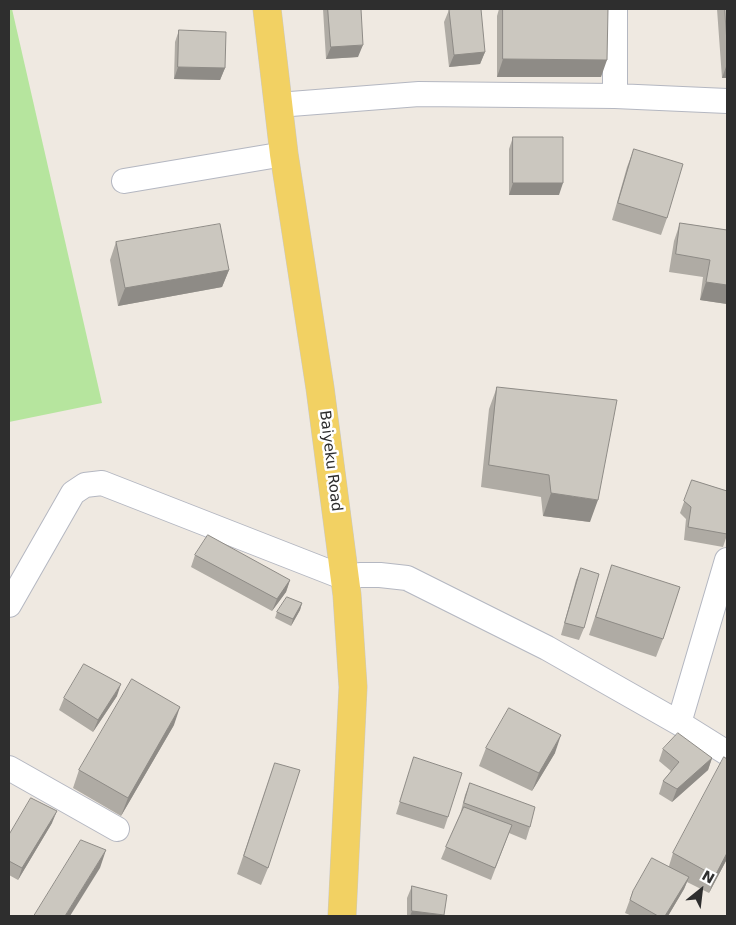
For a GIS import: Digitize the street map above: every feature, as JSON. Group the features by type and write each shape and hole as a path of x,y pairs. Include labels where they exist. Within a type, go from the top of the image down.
{"main road":[{"name":"Baiyeku Road","path":"267,9 284,154 320,388 348,594 353,687 342,916"}],"street":[{"path":"615,9 615,96"},
{"path":"278,105 419,94 615,96 727,101"},
{"path":"124,181 284,154"},
{"path":"9,605 73,493 85,485 102,483 345,578 360,575 407,578 547,648 679,723 727,753"},
{"path":"679,723 727,560"},
{"path":"9,768 116,828"}],"green space":[{"path":"9,9 12,9 102,403 9,422"}],"building":[{"path":"328,9 361,9 363,45 331,47"},
{"path":"481,9 485,52 454,55 449,10"},
{"path":"503,9 608,9 607,60 503,59"},
{"path":"725,9 727,9 727,42"},
{"path":"179,30 226,32 225,68 178,67"},
{"path":"513,137 563,137 563,183 513,183"},
{"path":"634,149 683,164 667,218 618,203"},
{"path":"680,223 727,230 727,285 706,282 710,260 676,254"},
{"path":"220,224 229,270 125,288 116,242"},
{"path":"497,387 617,400 598,500 551,493 549,475 489,465"},
{"path":"692,480 727,491 727,534 688,527 691,507 684,501"},
{"path":"208,535 290,580 277,599 195,555"},
{"path":"612,565 680,587 663,639 596,617"},
{"path":"581,568 599,574 584,628 565,623"},
{"path":"287,597 302,603 293,619 277,612"},
{"path":"84,664 121,684 98,720 64,698"},
{"path":"132,679 180,707 128,798 79,770"},
{"path":"509,708 561,735 539,773 486,748"},
{"path":"678,733 712,758 677,789 663,781 679,762 663,749"},
{"path":"414,757 462,773 448,817 400,802"},
{"path":"724,757 727,759 727,853 715,876 673,853"},
{"path":"275,763 300,770 268,868 244,856"},
{"path":"470,783 535,807 530,827 464,803"},
{"path":"31,798 57,811 22,868 9,861 9,835"},
{"path":"464,807 512,825 495,868 446,847"},
{"path":"81,840 106,850 65,916 34,916"},
{"path":"652,858 689,877 665,916 658,916 630,900 633,891"},
{"path":"412,886 447,895 444,915 412,911"}]}
